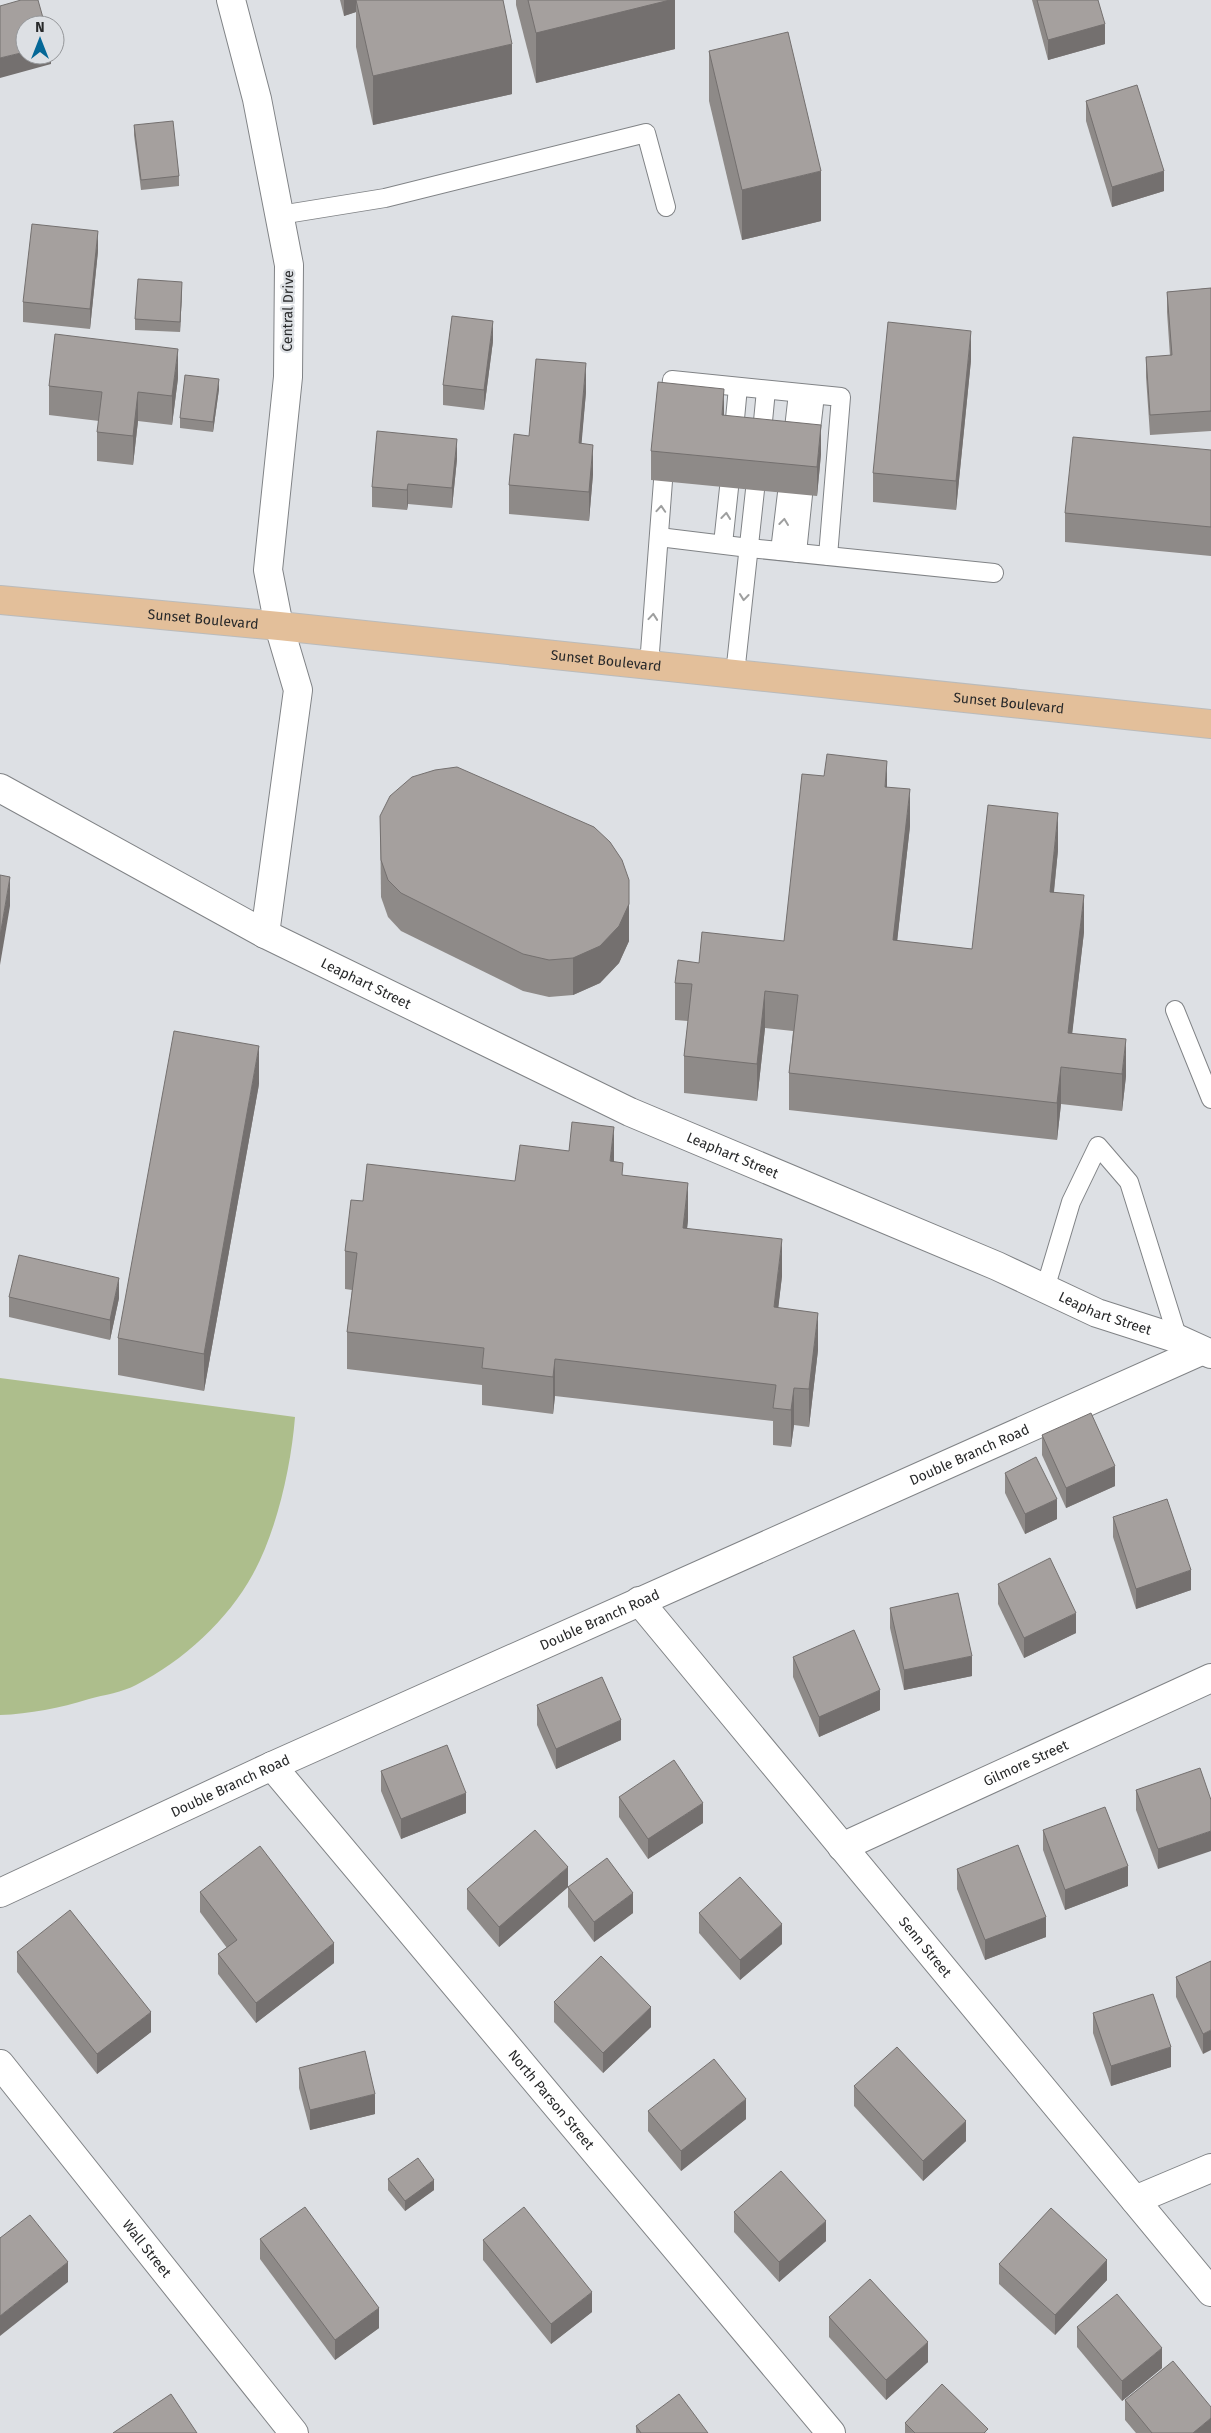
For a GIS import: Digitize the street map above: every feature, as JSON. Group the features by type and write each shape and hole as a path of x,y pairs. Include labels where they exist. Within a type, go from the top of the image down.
{"main road":[{"name":"Sunset Boulevard","path":"0,600 278,626 1211,724"}],"street":[{"name":"Central Drive","path":"231,0 258,100 289,265 288,377 268,570 278,626"},
{"path":"265,934 298,690 278,626"},
{"name":"Leaphart Street","path":"0,788 265,934 630,1112 997,1266 1097,1313 1197,1348"},
{"name":"Double Branch Road","path":"0,1893 272,1766 1197,1348"},
{"name":"Senn Street","path":"639,1601 1211,2292"},
{"name":"Gilmore Street","path":"842,1847 1211,1678"},
{"name":"North Parson Street","path":"272,1766 831,2433"},
{"name":"Wall Street","path":"0,2064 294,2433"},
{"path":"1135,2200 1211,2168"}],"lane":[{"path":"280,215 385,198 646,133 666,207"},
{"path":"669,412 672,380 841,397 828,556"},
{"path":"733,445 738,387"},
{"path":"760,448 766,390"},
{"path":"800,452 806,394"},
{"path":"648,665 662,481"},
{"path":"723,544 729,488"},
{"path":"735,674 755,490"},
{"path":"788,552 795,494"},
{"path":"658,537 749,548 994,572"},
{"path":"1174,1010 1211,1099"},
{"path":"1044,1288 1071,1202 1098,1146 1129,1182 1197,1348"}],"green space":[{"path":"0,1378 295,1417 282,1498 262,1557 243,1591 203,1638 171,1664 131,1687 56,1708 0,1715"}],"building":[{"path":"21,0 38,0 42,15 15,15 15,54 0,58 0,6"},
{"path":"356,0 503,0 512,44 373,76"},
{"path":"528,0 670,0 536,33"},
{"path":"1037,0 1098,0 1105,24 1048,40"},
{"path":"788,32 821,171 742,190 709,51"},
{"path":"1137,85 1164,171 1112,187 1086,101"},
{"path":"173,121 179,176 141,180 134,125"},
{"path":"32,224 98,231 90,309 23,302"},
{"path":"138,279 182,282 180,322 135,319"},
{"path":"1211,288 1211,411 1150,415 1146,357 1172,355 1167,292"},
{"path":"452,316 493,321 484,390 443,385"},
{"path":"888,322 971,331 956,481 873,473"},
{"path":"55,334 178,349 172,396 138,392 133,436 97,432 102,392 49,386"},
{"path":"536,359 586,363 579,443 593,445 589,492 509,485 514,434 529,436"},
{"path":"185,375 219,379 213,422 180,418"},
{"path":"658,382 724,389 722,415 821,425 817,467 651,451"},
{"path":"377,431 457,439 452,488 408,484 407,490 372,487"},
{"path":"1073,437 1211,450 1211,527 1065,513"},
{"path":"827,754 887,761 885,787 910,789 893,940 972,949 988,805 1058,813 1050,892 1084,895 1068,1033 1126,1039 1122,1074 1061,1067 1057,1103 789,1073 798,995 765,991 757,1064 684,1056 692,984 675,983 678,960 699,963 702,932 784,941 802,774 824,776"},
{"path":"457,767 594,827 610,842 622,860 629,880 629,904 619,926 600,946 573,958 549,960 523,954 401,893 388,880 381,860 380,816 390,796 412,777 435,770"},
{"path":"0,875 10,877 0,936"},
{"path":"174,1031 259,1046 204,1354 118,1338"},
{"path":"572,1122 614,1127 610,1161 623,1163 622,1175 688,1183 683,1228 782,1239 774,1307 818,1313 809,1389 794,1388 791,1410 773,1408 776,1385 555,1359 553,1377 482,1368 484,1348 347,1332 357,1253 345,1251 351,1200 363,1201 367,1164 515,1181 520,1145 569,1151"},
{"path":"19,1255 119,1278 110,1320 9,1297"},
{"path":"1091,1413 1115,1466 1066,1488 1042,1435"},
{"path":"1036,1457 1057,1499 1025,1514 1005,1473"},
{"path":"1167,1499 1191,1570 1136,1589 1113,1517"},
{"path":"1050,1558 1076,1613 1024,1638 998,1584"},
{"path":"958,1593 972,1656 904,1670 890,1608"},
{"path":"854,1630 880,1690 819,1717 793,1657"},
{"path":"602,1677 621,1720 556,1749 537,1705"},
{"path":"447,1745 466,1793 401,1819 381,1771"},
{"path":"674,1760 703,1803 648,1839 619,1797"},
{"path":"1200,1768 1211,1800 1211,1831 1158,1849 1136,1790"},
{"path":"1105,1807 1128,1866 1065,1890 1043,1830"},
{"path":"535,1830 568,1867 499,1927 467,1889"},
{"path":"1018,1845 1046,1917 985,1940 957,1869"},
{"path":"260,1846 334,1943 256,2003 218,1954 237,1940 200,1892"},
{"path":"607,1858 633,1893 594,1922 568,1887"},
{"path":"740,1877 782,1924 740,1960 699,1913"},
{"path":"70,1910 151,2012 97,2054 17,1952"},
{"path":"601,1956 651,2007 603,2053 554,2002"},
{"path":"1211,1961 1211,2030 1203,2034 1176,1977"},
{"path":"1153,1994 1171,2047 1111,2066 1093,2013"},
{"path":"897,2047 966,2121 923,2161 854,2086"},
{"path":"365,2051 375,2094 310,2110 299,2068"},
{"path":"714,2059 746,2099 681,2151 648,2111"},
{"path":"418,2158 434,2180 405,2201 388,2179"},
{"path":"781,2171 826,2221 779,2262 734,2212"},
{"path":"305,2207 379,2308 335,2340 260,2239"},
{"path":"524,2207 592,2292 551,2324 483,2240"},
{"path":"1051,2208 1107,2260 1055,2315 999,2264"},
{"path":"30,2215 68,2262 0,2316 0,2238"},
{"path":"870,2279 928,2342 886,2380 829,2317"},
{"path":"1117,2294 1162,2348 1122,2381 1077,2327"},
{"path":"1173,2361 1211,2407 1211,2418 1193,2433 1152,2433 1125,2400"},
{"path":"942,2384 988,2429 984,2433 915,2433 905,2423"},
{"path":"171,2394 197,2433 113,2433"},
{"path":"679,2394 708,2433 641,2433 636,2426"}]}
